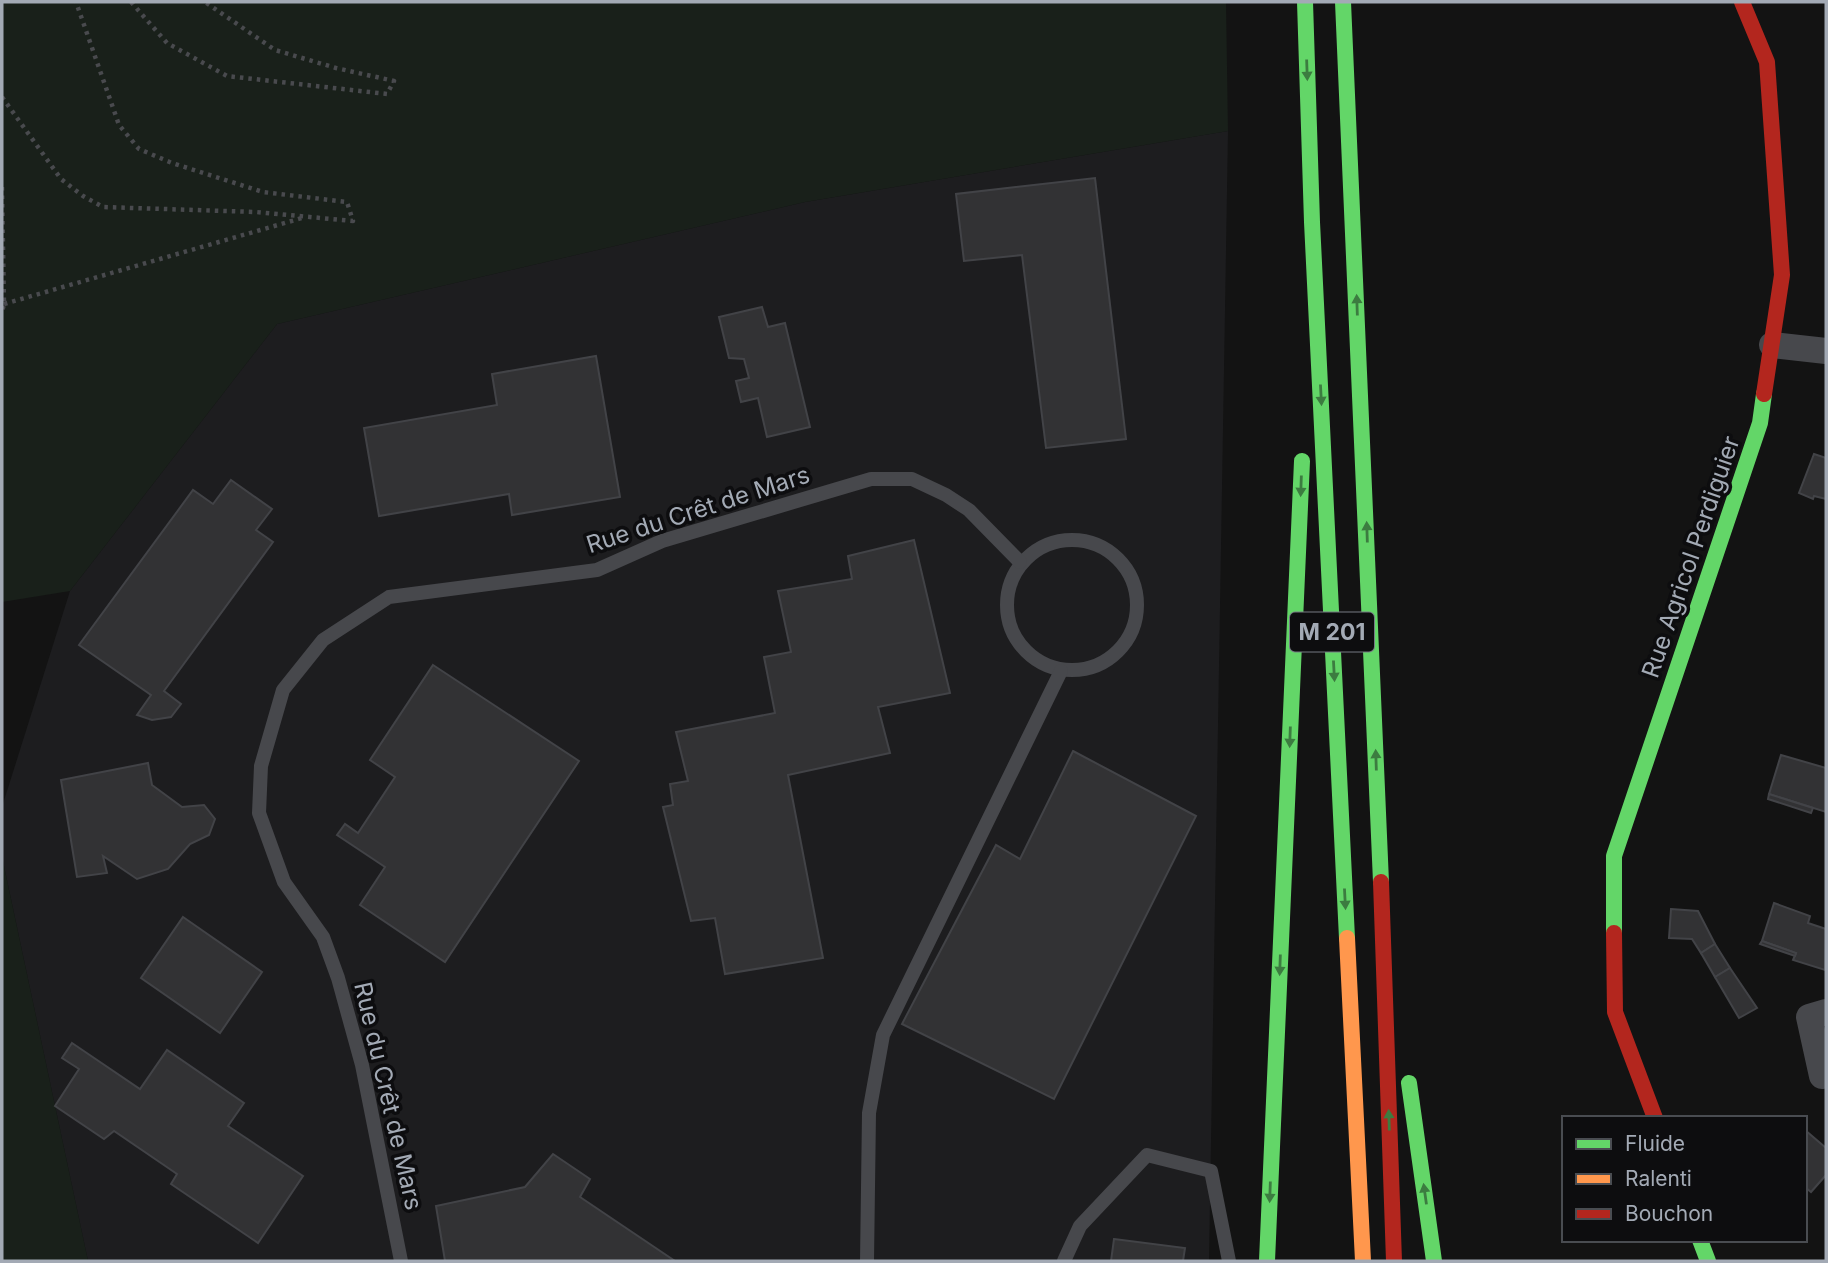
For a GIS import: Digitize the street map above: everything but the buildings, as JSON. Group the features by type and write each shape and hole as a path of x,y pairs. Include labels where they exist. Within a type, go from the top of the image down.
{"main road":[{"name":"M 201","path":"1305,2 1312,222 1363,1261"},
{"name":"M 201","path":"1343,2 1379,828 1394,1261"},
{"name":"Rue Agricol Perdiguier","path":"1654,1116 1615,1012 1615,856 1760,423 1782,275 1767,62 1742,2"},
{"path":"1304,402 1312,222"},
{"path":"1267,1261 1303,443"},
{"path":"1379,828 1402,1029"},
{"path":"1407,1070 1434,1261"},
{"path":"1701,1242 1708,1261"}],"street":[{"path":"1772,345 1826,351"},
{"path":"1822,1076 1809,1017 1826,1012"}],"lane":[{"name":"Rue du Crêt de Mars","path":"401,1261 362,1065 338,978 323,937 284,882 259,813 261,766 283,690 323,640 389,597 597,570 662,541 872,479 912,479 946,495 969,510 1020,562"},
{"path":"1083,539 1115,554 1135,582 1138,616 1123,648 1095,668 1061,671 1029,656 1009,628 1006,594 1020,562 1049,542 1083,539"},
{"path":"866,1261 869,1113 883,1035 1061,671"},
{"path":"1064,1261 1080,1226 1147,1155 1211,1171 1229,1261"}],"path":[{"path":"2,97 61,179 103,207 256,212 353,221 347,202 263,192 172,163 139,149 119,125 76,2"},
{"path":"131,2 167,44 226,76 387,94 394,80 336,68 275,50 205,2"},
{"path":"2,187 2,312"},
{"path":"4,304 306,217"}],"shaded area":[{"path":"2,2 1226,2 1228,131 805,202 277,324 70,591 2,602"},
{"path":"1228,131 1209,1261 88,1261 2,857 2,807 70,591 277,324 805,202"},
{"path":"2,857 88,1261 2,1261"}],"traffic: fast":[{"path":"1305,2 1312,222 1347,938"},
{"path":"1343,2 1381,882"},
{"path":"1614,933 1614,856 1760,423 1764,394"},
{"path":"1267,1261 1302,461"},
{"path":"1409,1083 1434,1261"},
{"path":"1701,1242 1708,1261"}],"traffic: slow":[{"path":"1347,938 1363,1261"}],"traffic: jam":[{"path":"1742,2 1767,62 1782,275 1764,394"},
{"path":"1381,882 1394,1261"},
{"path":"1614,933 1615,1012 1654,1116"}]}
